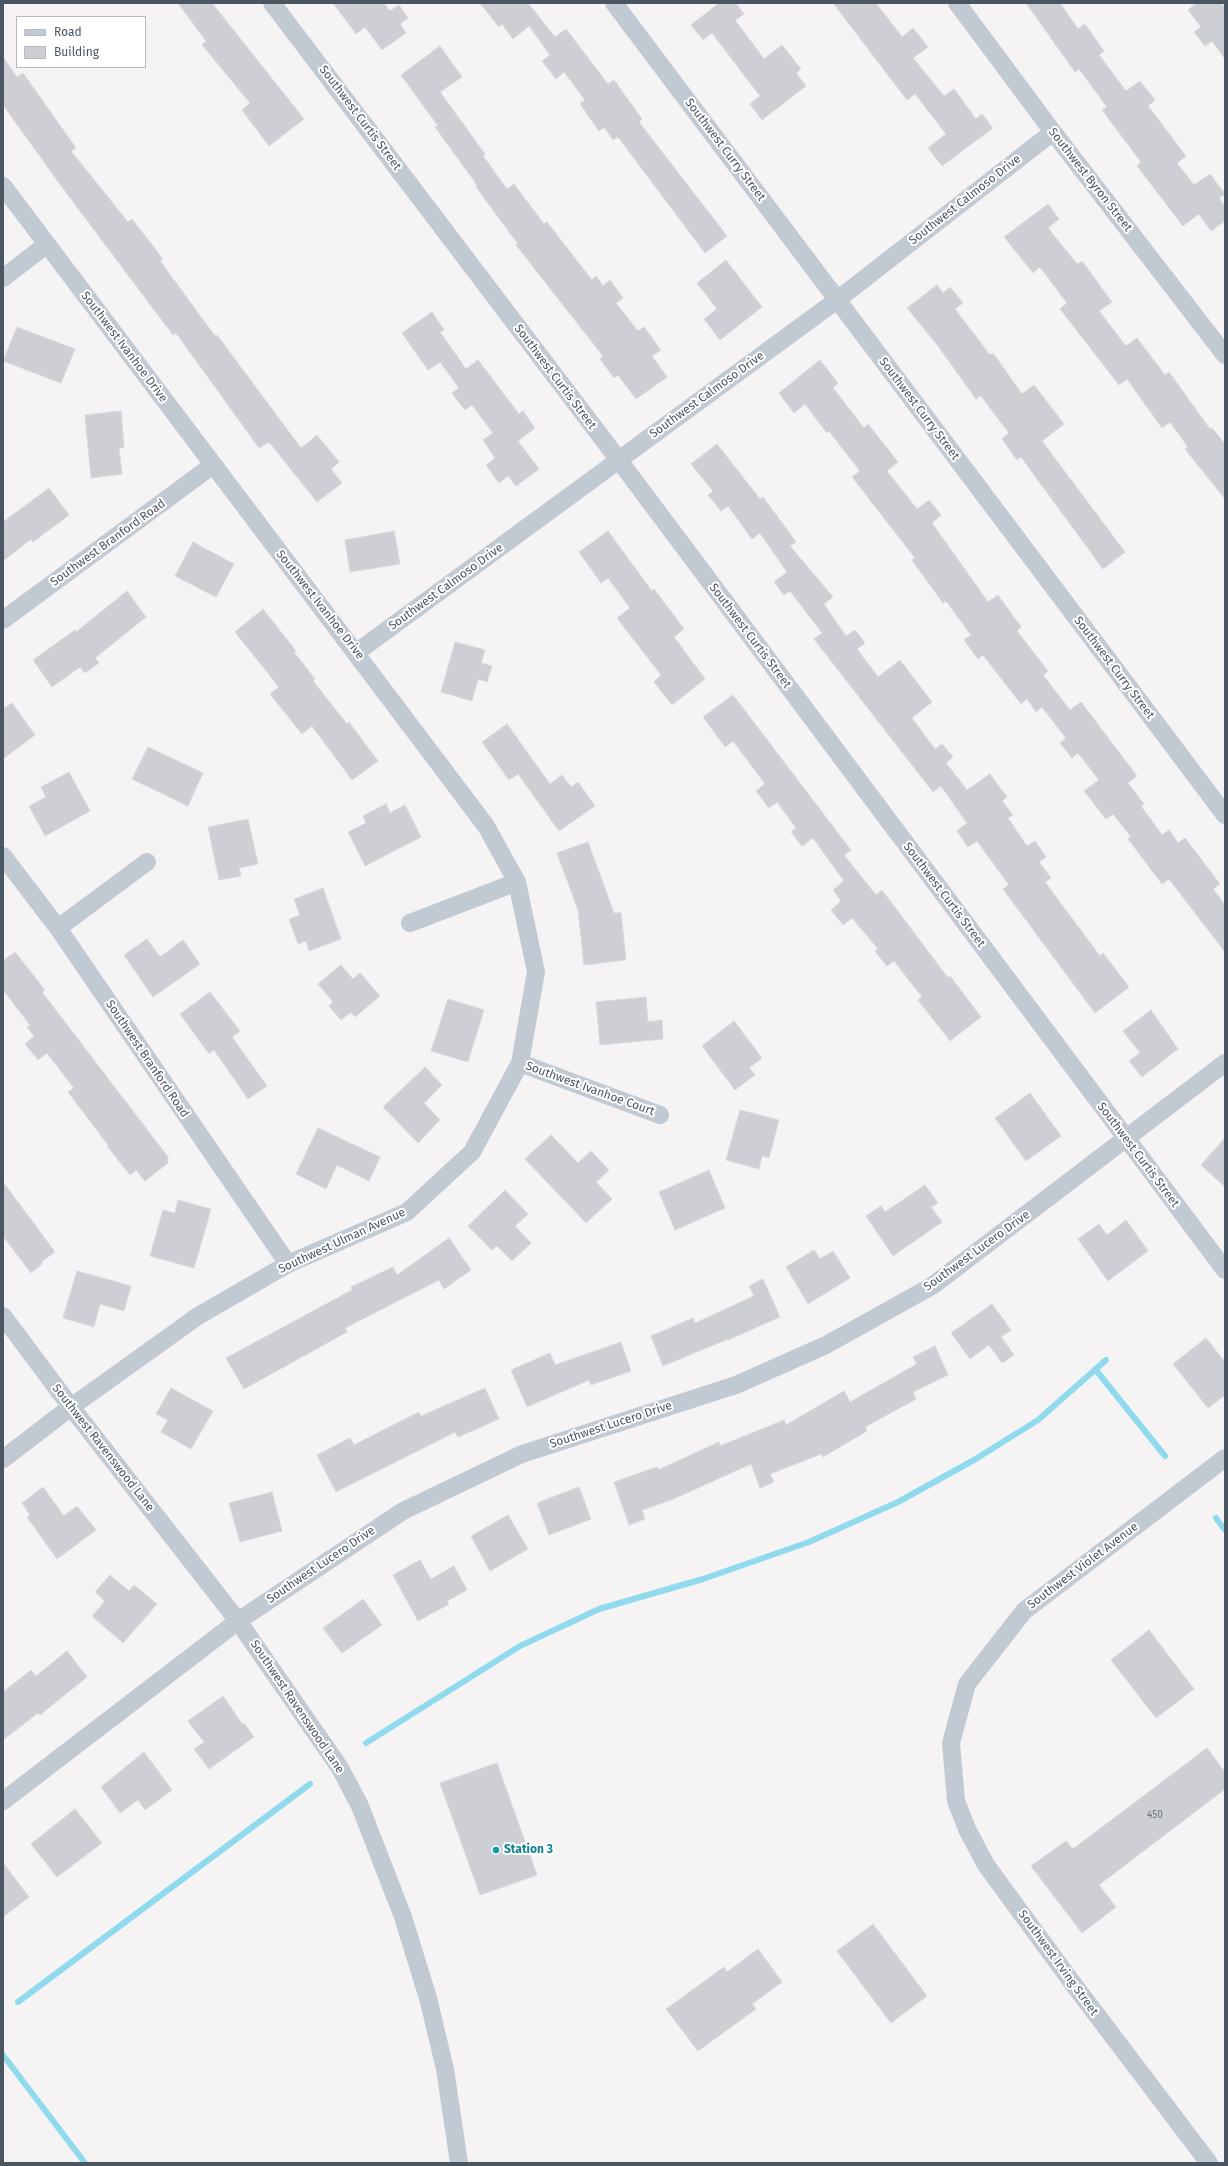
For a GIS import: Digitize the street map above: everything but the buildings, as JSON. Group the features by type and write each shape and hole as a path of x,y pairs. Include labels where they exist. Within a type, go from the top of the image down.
{"street":[{"name":"Southwest Curtis Street","path":"272,3 618,459 1225,1270"},
{"name":"Southwest Curry Street","path":"614,3 1225,815"},
{"name":"Southwest Byron Street","path":"957,3 1053,132 1225,355"},
{"name":"Southwest Calmoso Drive","path":"356,652 836,300 1053,132"},
{"name":"Southwest Ivanhoe Drive","path":"3,186 212,465 356,652 486,826 517,882 536,972 520,1064"},
{"path":"3,278 46,245"},
{"name":"Southwest Branford Road","path":"3,620 212,465"},
{"name":"Southwest Branford Road","path":"3,856 58,928 288,1264"},
{"path":"58,928 147,862"},
{"path":"410,923 517,882"},
{"name":"Southwest Lucero Drive","path":"3,1801 238,1621 403,1511 522,1454 736,1385 826,1345 932,1286 1225,1063"},
{"name":"Southwest Ivanhoe Court","path":"520,1064 660,1115"},
{"name":"Southwest Ulman Avenue","path":"3,1459 71,1407 198,1316 288,1264 407,1212 472,1152 520,1064"},
{"name":"Southwest Ravenswood Lane","path":"3,1316 71,1407 238,1621 340,1768 360,1806 403,1917 428,1998 445,2069 459,2163"},
{"name":"Southwest Violet Avenue","path":"951,1743 967,1684 1024,1611 1225,1458"},
{"name":"Southwest Irving Street","path":"951,1743 956,1801 967,1830 986,1865 1074,1985 1209,2163"}],"waterway":[{"path":"366,1743 520,1646 599,1609 703,1579 809,1542 898,1502 974,1460 1038,1420 1106,1360"},
{"path":"1095,1369 1165,1456"},
{"path":"1216,1518 1225,1530"},
{"path":"18,2002 310,1784"},
{"path":"3,2055 85,2163"}],"place":[{"name":"Station 3","path":"496,1850"}]}
